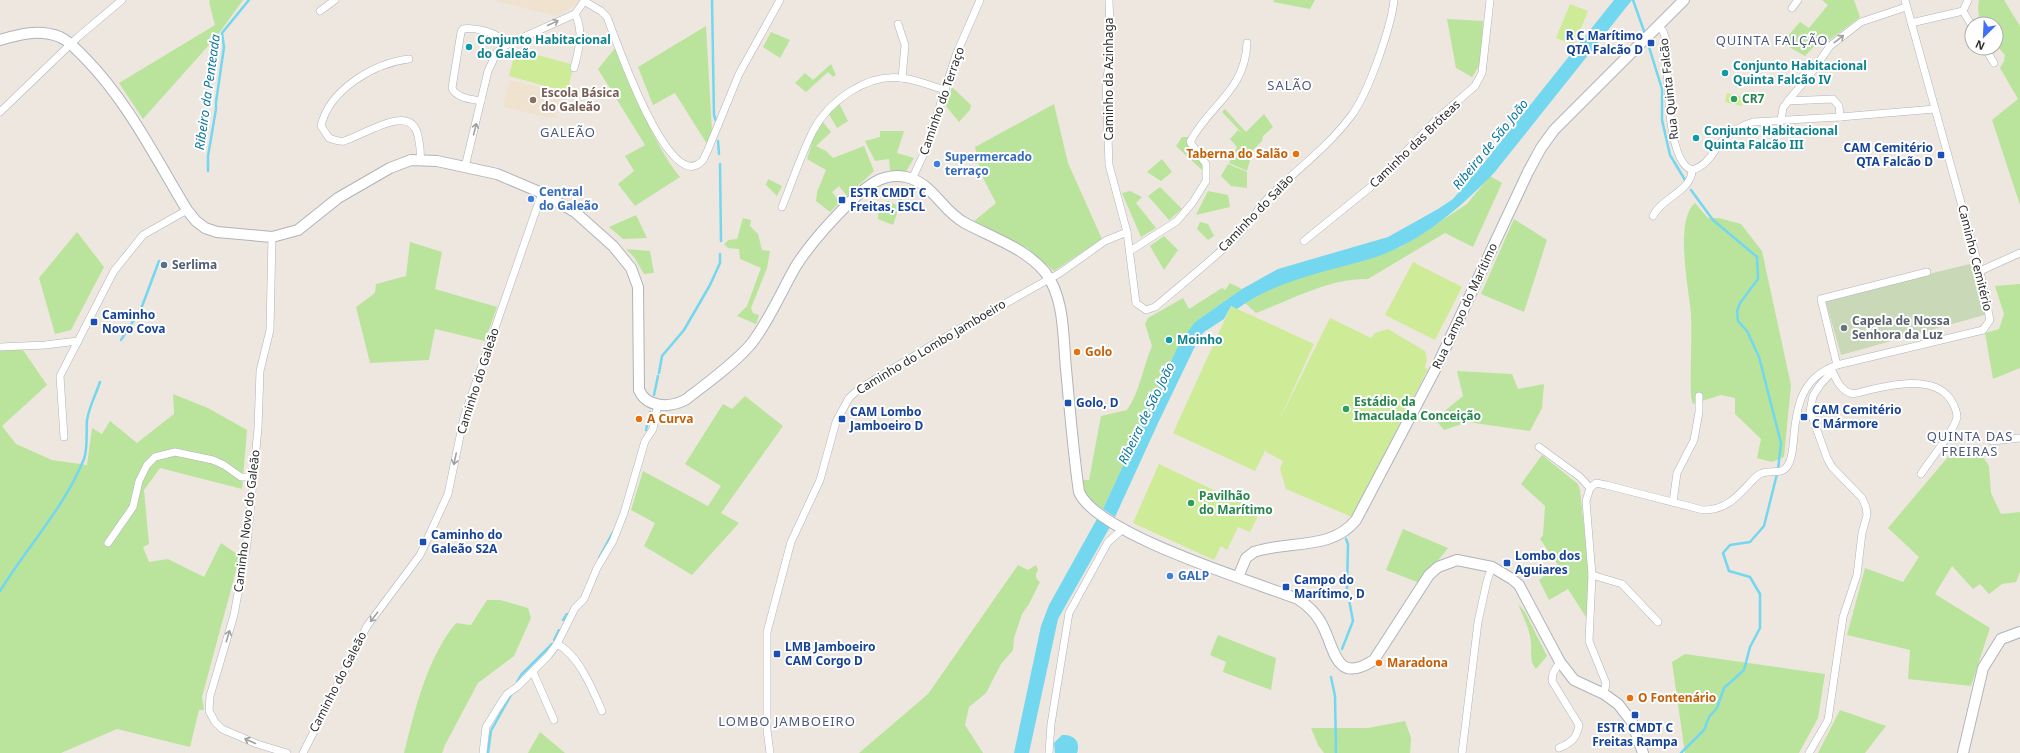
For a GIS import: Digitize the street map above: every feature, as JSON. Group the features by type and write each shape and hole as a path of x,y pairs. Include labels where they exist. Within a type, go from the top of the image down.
{"main road":[{"name":"Rua Campo do Marítimo","path":"1238,577 1246,558 1254,552 1331,539 1345,532 1356,520 1443,353 1528,172 1541,148 1554,130 1572,111 1659,27 1684,0"},
{"path":"0,40 26,33 37,33 61,37 71,44 113,88 141,131 186,210 205,228 218,232 272,237 298,230 327,206 390,168 411,160 437,161 497,174 542,193 575,212 624,257 631,268 638,287 638,385 641,395 653,403 674,405 685,400 744,351 759,332 810,245 865,187 882,178 897,176 912,179 932,191 954,216 1025,254 1038,265 1049,278 1062,318 1079,492 1087,505 1113,522 1158,546 1298,599 1309,608 1321,622 1330,646 1341,663 1347,668 1358,669 1374,660 1429,575 1438,567 1457,560 1492,567 1508,575 1519,585 1560,662 1574,680 1604,694 1618,704 1627,716 1643,753"},
{"path":"1963,753 1984,668 2001,639 2020,632"}],"street":[{"path":"0,112 71,44 122,0"},
{"path":"320,11 334,0"},
{"path":"465,167 492,60 497,52 504,46 575,14 584,0 601,10 607,17 655,130 678,161 686,166 694,166 701,162 707,152 739,74 780,0"},
{"name":"Caminho do Terraço","path":"912,179 927,147 956,55 980,0"},
{"name":"Caminho da Azinhaga","path":"1108,0 1111,55 1106,82 1109,165 1127,232 1130,251"},
{"name":"Caminho do Salão","path":"1130,251 1136,303 1142,308 1150,310 1236,237 1268,198 1313,157 1351,116 1362,97 1385,39 1392,15 1394,0"},
{"name":"Caminho das Bróteas","path":"1304,241 1378,181 1436,120 1475,86 1482,74 1490,0"},
{"path":"1792,8 1798,0"},
{"path":"1911,24 1962,11 1968,0"},
{"path":"1781,120 1783,108 1812,72 1830,46 1861,22 1906,3"},
{"name":"Caminho Cemitério","path":"1590,488 1592,485 1598,484 1703,510 1714,510 1725,507 1734,501 1757,476 1769,472 1780,472 1785,470 1790,459 1796,415 1802,394 1816,376 1833,368 1986,328 1990,320 1990,316 1980,271 1906,3"},
{"path":"1962,11 1965,16"},
{"path":"574,68 580,46 579,25 575,14"},
{"path":"898,24 905,44 902,78"},
{"name":"Rua Quinta Falcão","path":"1659,27 1666,40 1671,123 1675,145 1682,163 1692,170"},
{"path":"481,101 458,95 454,93 452,88 461,32 463,29 468,28 492,33 499,37 504,46"},
{"path":"1130,251 1177,221 1193,202 1206,181 1206,164 1190,142 1197,128 1239,78 1244,64 1247,43"},
{"path":"1990,56 1994,63"},
{"path":"408,59 386,63 366,73 335,98 327,109 321,126 329,138 343,141 391,122 400,120 407,121 417,131 421,152 420,160"},
{"path":"782,207 813,130 830,109 848,94 866,83 881,78 902,78 945,90"},
{"path":"1788,101 1833,99 1839,106 1840,117"},
{"path":"1653,216 1662,204 1687,183 1691,177 1692,170 1703,165 1726,137 1747,124 1760,121 1840,117 1934,108"},
{"name":"Caminho do Galeão","path":"303,753 367,626 420,555 448,494 464,417 542,193"},
{"path":"64,438 60,378 114,271 143,235 186,210"},
{"name":"Caminho do Lombo Jamboeiro","path":"770,753 768,730 767,632 770,617 791,542 820,480 836,422 849,398 859,389 1060,273 1105,241 1127,232"},
{"name":"Caminho Novo do Galeão","path":"272,237 270,330 260,371 258,428 254,477 242,576 234,615 210,696 210,711 215,722 222,728 257,744 287,753"},
{"path":"1980,271 2020,253"},
{"path":"1921,474 1952,430 1957,417 1955,407 1949,397 1938,389 1917,383 1895,384 1852,394 1848,393 1840,386 1833,368 1821,299 1927,272"},
{"path":"0,347 45,345 78,341"},
{"path":"1809,753 1828,720 1843,617 1856,575 1862,533 1867,516 1866,507 1862,498 1832,467 1827,458 1810,411 1813,396 1833,368"},
{"path":"1674,502 1677,473 1694,440 1699,412 1699,396"},
{"path":"483,753 486,727 507,694 533,672 557,644 575,608 584,599 597,568 613,541 624,513 645,441 653,429 653,403"},
{"path":"1992,441 2020,438"},
{"path":"1539,447 1580,478 1590,488 1586,501 1592,575 1589,641 1606,683 1604,694"},
{"path":"108,543 133,507 139,481 150,461 155,458 175,452 213,460 224,465 241,477 254,477"},
{"path":"1049,753 1051,724 1069,613 1108,542 1124,528"},
{"path":"1462,753 1478,622 1486,581 1492,567"},
{"path":"1592,575 1622,584 1658,622"},
{"path":"557,644 566,648 578,665 592,688 602,711"},
{"path":"1559,748 1573,740 1578,734 1579,725 1552,681 1552,673 1560,662"},
{"path":"533,672 554,720"}],"shaded area":[{"path":"492,0 580,0 573,7 557,16"},
{"name":"Escola Básica do Galeão","path":"510,80 562,93 556,119 503,107"}],"green space":[{"path":"210,0 243,0 217,36 143,119 119,83 215,25 209,2"},
{"path":"1274,0 1315,0 1310,9 1273,2"},
{"path":"1822,0 1854,0 1860,17 1827,42 1822,38 1805,56 1782,43 1800,22 1809,28 1828,5"},
{"path":"1979,0 2004,0 2020,26 2020,205 1992,120 2018,99 2000,68 2004,61 2005,55 2004,16 1979,16"},
{"path":"1570,4 1588,11 1574,45 1556,38"},
{"path":"1447,19 1483,21 1481,63 1472,77 1456,68"},
{"path":"706,26 712,132 707,144 675,93 653,105 638,67"},
{"path":"771,32 790,40 780,58 763,47"},
{"path":"616,47 652,132 680,177 635,206 618,184 634,171 625,156 645,145 598,69"},
{"path":"516,49 574,65 567,92 509,76"},
{"path":"831,64 836,75 833,77 828,72 806,92 795,83 805,73 813,80"},
{"path":"952,87 971,105 970,110 959,122 946,106"},
{"name":"CR7","path":"1727,93 1744,97 1742,106 1725,102"},
{"path":"839,103 848,121 837,128 828,113"},
{"path":"1054,104 1068,163 1102,239 1054,271 1027,248 973,222 996,203 981,174 975,147"},
{"path":"1225,109 1246,132 1264,114 1273,127 1263,136 1262,141 1253,150 1247,171 1229,163 1237,147 1230,139 1238,130 1242,133 1222,112"},
{"path":"823,122 831,132 816,146 826,151 833,158 864,146 874,171 847,196 839,186 832,192 840,202 830,212 816,201 817,192 826,170 807,159 815,133"},
{"path":"880,131 904,131 897,153 914,158 904,175 890,170 889,159 875,161 865,141 880,137"},
{"path":"1182,137 1190,137 1203,163 1204,172 1176,146"},
{"path":"1162,159 1172,172 1161,181 1147,172"},
{"path":"1228,164 1247,172 1247,188 1231,186 1221,176"},
{"path":"1490,176 1502,183 1473,247 1445,233 1368,279 1339,282 1325,286 1256,313 1245,303 1293,279 1374,257 1401,247 1467,204"},
{"path":"768,179 782,186 777,196 766,185"},
{"path":"1160,187 1182,209 1169,220 1148,196"},
{"path":"1130,191 1142,197 1136,203 1156,228 1141,237 1122,193"},
{"path":"1208,191 1228,195 1230,207 1196,215"},
{"path":"899,197 902,199 893,225 878,219 879,205 885,205 888,201 896,205"},
{"path":"1695,203 1708,218 1719,218 1741,224 1762,251 1791,385 1784,457 1772,462 1757,458 1761,439 1735,414 1735,398 1721,395 1693,404 1691,397 1691,314 1684,256 1684,239 1685,224 1689,212"},
{"path":"636,215 647,238 623,239 609,227"},
{"path":"743,218 751,220 750,226 758,234 762,250 770,251 767,268 751,308 753,313 759,315 756,324 737,316 747,306 761,268 740,259 739,249 728,248 724,244 729,240 737,239"},
{"path":"1514,219 1547,240 1524,312 1481,294"},
{"path":"1200,222 1208,224 1214,236 1208,240 1197,229"},
{"path":"77,232 104,267 71,330 55,334 39,278"},
{"path":"1164,236 1178,250 1164,270 1150,246"},
{"path":"410,242 442,252 435,289 497,307 485,341 435,329 429,360 370,363 356,307 375,293 376,284 406,276"},
{"path":"626,249 650,251 654,273 644,274 634,257"},
{"path":"1413,262 1462,287 1435,340 1385,315"},
{"path":"1974,263 1988,314 1841,355 1825,299"},
{"path":"1230,283 1242,289 1195,322 1165,375 1103,509 1088,497 1084,489 1083,480 1089,480 1101,416 1127,410 1135,395 1152,346 1145,324 1148,318 1183,298 1189,309 1222,288 1225,290"},
{"path":"2020,284 2020,368 1993,379 1985,333 1999,329 2004,314 1995,286"},
{"path":"1231,306 1314,344 1278,423 1330,318 1371,338 1375,333 1388,329 1425,351 1427,358 1425,368 1428,369 1352,517 1286,489 1280,469 1283,461 1266,452 1266,449 1255,471 1173,433"},
{"path":"4,349 23,350 47,385 2,426 16,444 52,460 87,465 92,428 102,434 110,421 137,443 174,414 173,394 208,408 247,430 242,489 160,468 144,490 149,544 143,547 149,562 168,559 204,577 221,543 240,556 202,697 204,710 199,710 190,747 117,729 61,753 0,753 0,351"},
{"path":"1457,371 1512,374 1518,389 1544,384 1542,408 1530,431 1468,422 1444,430 1435,419 1463,396"},
{"path":"745,396 783,426 721,513 739,523 692,575 644,546 655,523 631,510 643,471 708,506 721,486 685,464 723,404 732,409"},
{"path":"1958,445 1980,452 1989,466 1991,493 2001,514 2020,512 2020,572 2016,582 2002,584 1989,594 1980,584 1973,589 1952,566 1935,594 1990,628 1971,686 1908,679 1910,650 1847,635 1865,568 1903,582 1919,557 1888,528"},
{"path":"1542,455 1578,484 1580,490 1589,572 1589,622 1568,589 1549,600 1539,580 1558,565 1540,539 1543,535 1545,506 1521,484"},
{"name":"Pavilhão do Marítimo","path":"1159,464 1260,512 1250,532 1238,527 1227,550 1221,546 1214,560 1133,523"},
{"path":"1403,529 1448,548 1420,583 1386,570"},
{"path":"1018,565 1028,570 1036,565 1038,570 1036,576 1040,582 1022,614 1014,638 1013,650 1001,664 986,693 969,707 965,725 983,753 859,753 928,694"},
{"path":"487,600 500,600 528,608 531,618 514,656 478,683 442,753 404,753 423,685 437,652 456,623 471,625"},
{"path":"1518,604 1525,612 1547,656 1536,669 1532,660 1529,633"},
{"path":"1218,635 1276,658 1271,690 1223,672 1226,662 1210,655"},
{"path":"1685,654 1825,674 1818,718 1799,753 1685,753 1672,662"},
{"path":"1840,710 1886,726 1865,753 1818,753"},
{"path":"1405,721 1411,738 1410,753 1324,753 1318,745 1311,728 1368,728"},
{"path":"540,732 565,753 528,753"}],"water":[{"path":"1614,0 1632,0 1494,173 1453,211 1423,234 1390,251 1373,258 1286,283 1253,299 1237,309 1231,306 1224,319 1204,332 1199,338 1159,421 1115,517 1103,509 1180,342 1195,322 1242,289 1278,269 1388,237 1453,199 1487,159"},
{"path":"1098,517 1111,525 1058,619 1029,753 1014,753 1041,626 1049,605"},
{"path":"1062,735 1070,736 1075,739 1078,745 1077,753 1055,753 1054,743"}],"waterway":[{"name":"Ribeiro da Penteada","path":"208,171 208,156 224,47 222,33 249,0"},
{"path":"712,0 714,115 716,121"},
{"path":"1633,0 1644,31"},
{"path":"1649,47 1662,89 1662,120 1670,155 1685,180"},
{"path":"718,141 719,154"},
{"path":"720,164 721,241"},
{"path":"1681,753 1704,730 1709,717 1717,708 1724,688 1744,670 1750,647 1760,628 1760,594 1750,577 1729,571 1723,553 1730,545 1750,542 1764,526 1778,470 1781,443 1759,357 1747,331 1738,321 1737,311 1740,303 1758,279 1757,257 1713,220 1691,190"},
{"path":"659,373 662,356 684,330 710,285 720,263 720,254"},
{"name":"Ribeiro da Penteada","path":"121,340 141,309 159,261"},
{"path":"654,395 658,376"},
{"name":"Ribeiro da Penteada","path":"0,591 56,511 76,477 85,455 88,415 100,382"},
{"path":"646,430 650,412"},
{"path":"599,558 613,532"},
{"path":"1342,649 1353,621 1347,589 1348,544 1346,539"},
{"path":"563,620 567,614"},
{"path":"554,640 559,630"},
{"path":"517,682 521,675 552,644"},
{"path":"1331,677 1335,696 1336,753"},
{"path":"492,729 511,695"},
{"path":"488,753 491,731"}],"place":[{"name":"R C Marítimo QTA Falcão D","path":"1651,43"},
{"name":"Conjunto Habitacional do Galeão","path":"469,47"},
{"name":"Conjunto Habitacional Quinta Falcão IV","path":"1725,73"},
{"name":"CR7","path":"1734,99"},
{"name":"Escola Básica do Galeão","path":"533,100"},
{"name":"Conjunto Habitacional Quinta Falcão III","path":"1696,138"},
{"name":"Taberna do Salão","path":"1296,154"},
{"name":"CAM Cemitério QTA Falcão D","path":"1941,155"},
{"name":"Supermercado terraço","path":"937,164"},
{"name":"Central do Galeão","path":"531,199"},
{"name":"ESTR CMDT C Freitas, ESCL","path":"842,200"},
{"name":"Serlima","path":"164,265"},
{"name":"Caminho Novo Cova","path":"94,322"},
{"name":"Capela de Nossa Senhora da Luz","path":"1844,328"},
{"name":"Moinho","path":"1169,340"},
{"name":"Golo","path":"1077,352"},
{"name":"Golo, D","path":"1068,403"},
{"name":"Estádio da Imaculada Conceição","path":"1346,409"},
{"name":"CAM Cemitério C Mármore","path":"1804,417"},
{"name":"A Curva","path":"639,419"},
{"name":"CAM Lombo Jamboeiro D","path":"842,419"},
{"name":"Pavilhão do Marítimo","path":"1191,503"},
{"name":"Caminho do Galeão S2A","path":"423,542"},
{"name":"Lombo dos Aguiares","path":"1507,563"},
{"name":"GALP","path":"1170,576"},
{"name":"Campo do Marítimo, D","path":"1286,587"},
{"name":"LMB Jamboeiro CAM Corgo D","path":"777,654"},
{"name":"Maradona","path":"1379,663"},
{"name":"O Fontenário","path":"1630,698"},
{"name":"ESTR CMDT C Freitas Rampa","path":"1635,715"}],"district":[{"name":"QUINTA FALÇÃO","path":"1772,40"},
{"name":"SALÃO","path":"1290,85"},
{"name":"GALEÃO","path":"568,132"},
{"name":"QUINTA DAS FREIRAS","path":"1970,444"},
{"name":"LOMBO JAMBOEIRO","path":"787,721"}],"water label":[{"name":"Ribeira de São João","path":"1490,144"},
{"name":"Ribeira de São João","path":"1146,413"}]}
